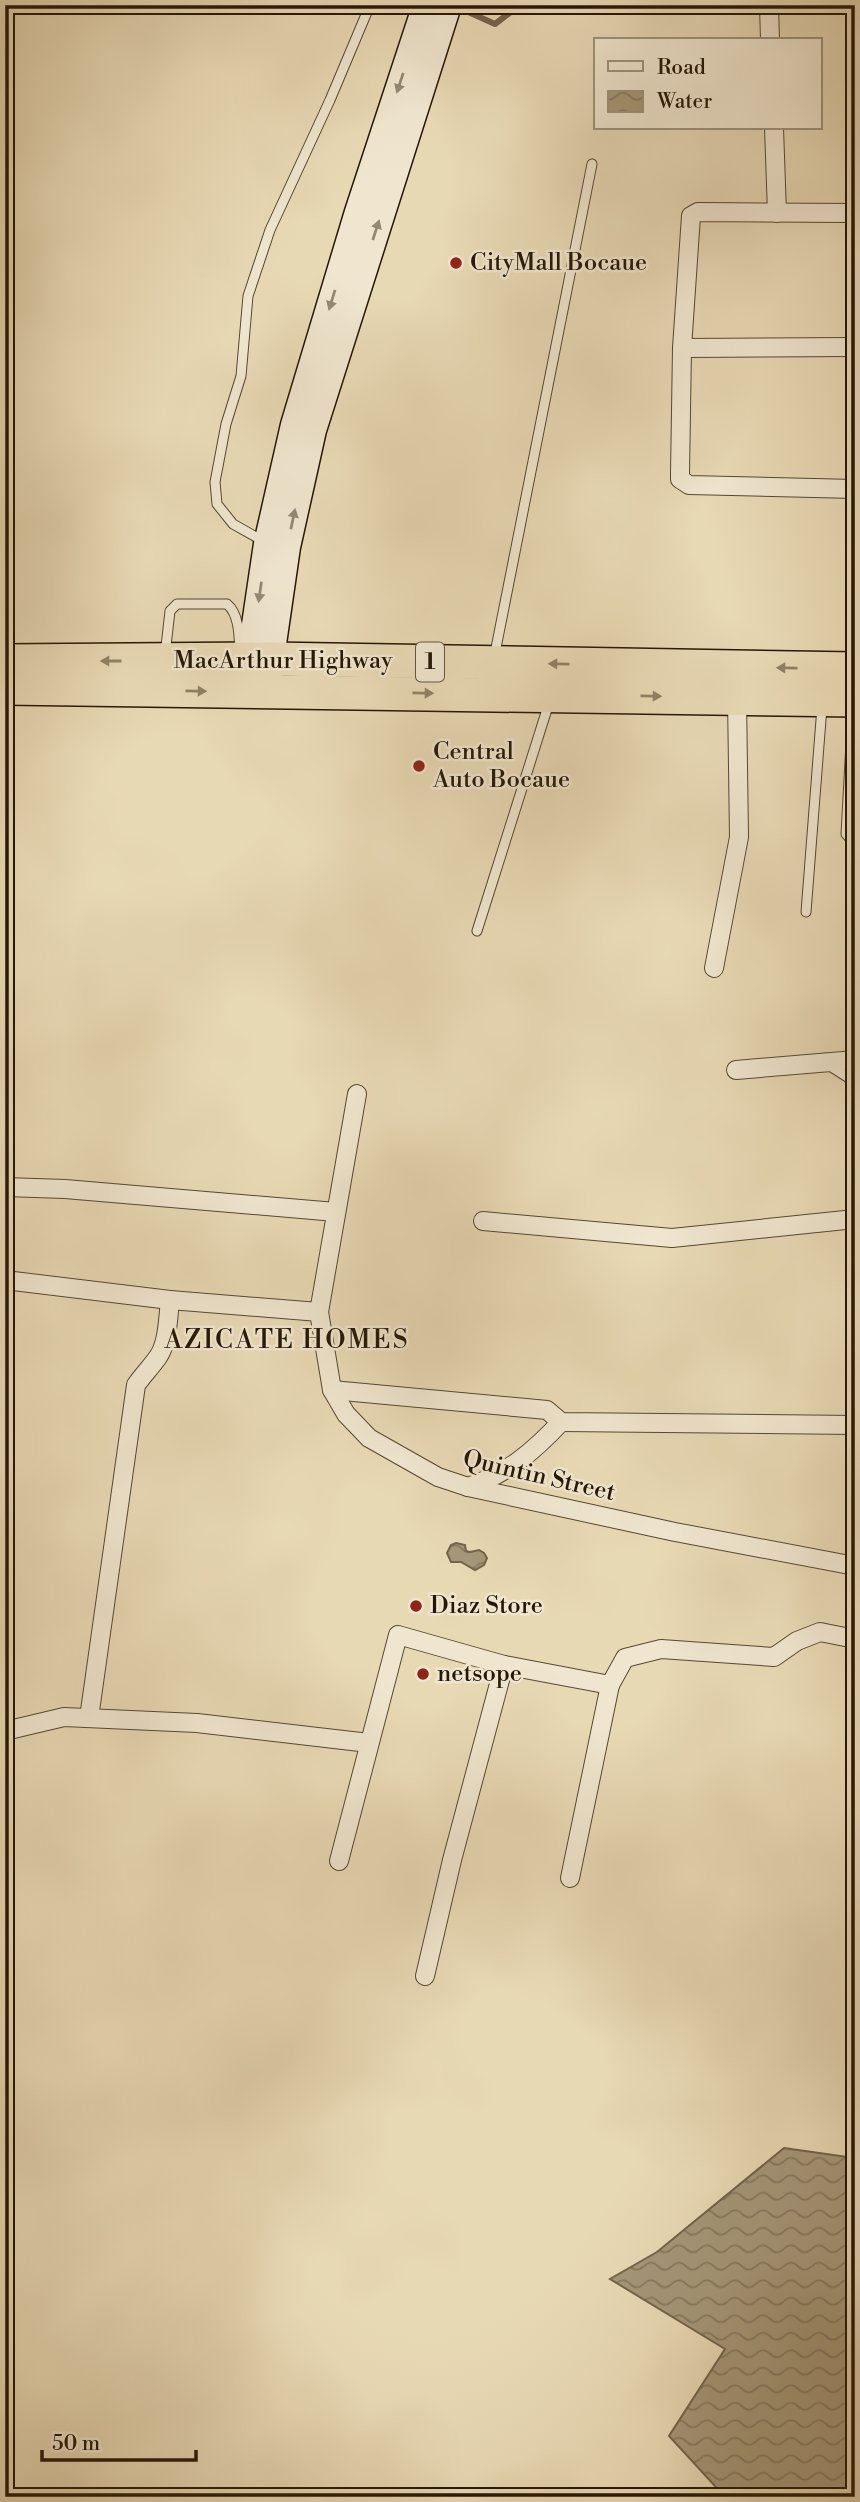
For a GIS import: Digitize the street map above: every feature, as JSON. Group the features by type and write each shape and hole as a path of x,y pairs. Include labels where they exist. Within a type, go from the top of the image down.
{"highway":[{"name":"MacArthur Highway","path":"5,661 164,660 254,672 553,695 737,697 846,692"},
{"name":"MacArthur Highway","path":"5,688 254,672 493,663 846,692"}],"street":[{"path":"769,5 770,38"},
{"path":"254,672 267,544 294,425 358,212 431,23"},
{"path":"254,672 287,547 313,430 431,23"},
{"path":"774,130 777,213"},
{"path":"855,212 698,212 691,216 682,348 680,474 684,483 855,489"},
{"path":"682,348 855,347"},
{"path":"714,968 739,837 737,697"},
{"path":"736,1070 855,1060"},
{"name":"Quintin Street","path":"357,1094 319,1312 332,1390 345,1414 369,1438 438,1477 468,1487 675,1532 855,1566"},
{"path":"5,1187 65,1189 336,1212"},
{"path":"483,1221 672,1238 855,1219"},
{"path":"5,1280 170,1300 319,1312"},
{"path":"89,1718 136,1385 148,1366 159,1356 165,1337 170,1300"},
{"path":"332,1390 547,1410 561,1422 855,1425"},
{"path":"468,1487 490,1480 513,1465 534,1450 561,1422"},
{"path":"570,1878 610,1685 625,1658 660,1649 774,1657 797,1641 820,1632 855,1639"},
{"path":"339,1861 398,1635 504,1665 610,1685"},
{"path":"425,1976 452,1860 504,1665"},
{"path":"5,1731 64,1717 197,1724 369,1743"}],"lane":[{"path":"267,544 233,524 217,504 215,482 226,424 240,376 248,296 270,230 370,5"},
{"path":"493,663 592,164"},
{"path":"164,660 170,611 177,604 227,604 232,608 254,672"},
{"path":"846,692 853,741 846,834 855,844"},
{"path":"806,912 846,692"},
{"path":"477,932 545,711 553,695"},
{"path":"824,1063 855,1082"}],"water":[{"path":"451,1545 465,1545 466,1551 479,1550 484,1553 487,1558 484,1565 475,1570 461,1562 451,1562 447,1553"},
{"path":"784,2148 855,2158 855,2497 725,2497 669,2436 725,2349 610,2279 657,2252"}],"waterway":[{"path":"455,6 495,24 520,5"}],"place":[{"name":"CityMall Bocaue","path":"456,263"},
{"name":"Central Auto Bocaue","path":"419,766"},
{"name":"Diaz Store","path":"416,1606"},
{"name":"netsope","path":"423,1674"}],"district":[{"name":"AZICATE HOMES","path":"287,1340"}]}
